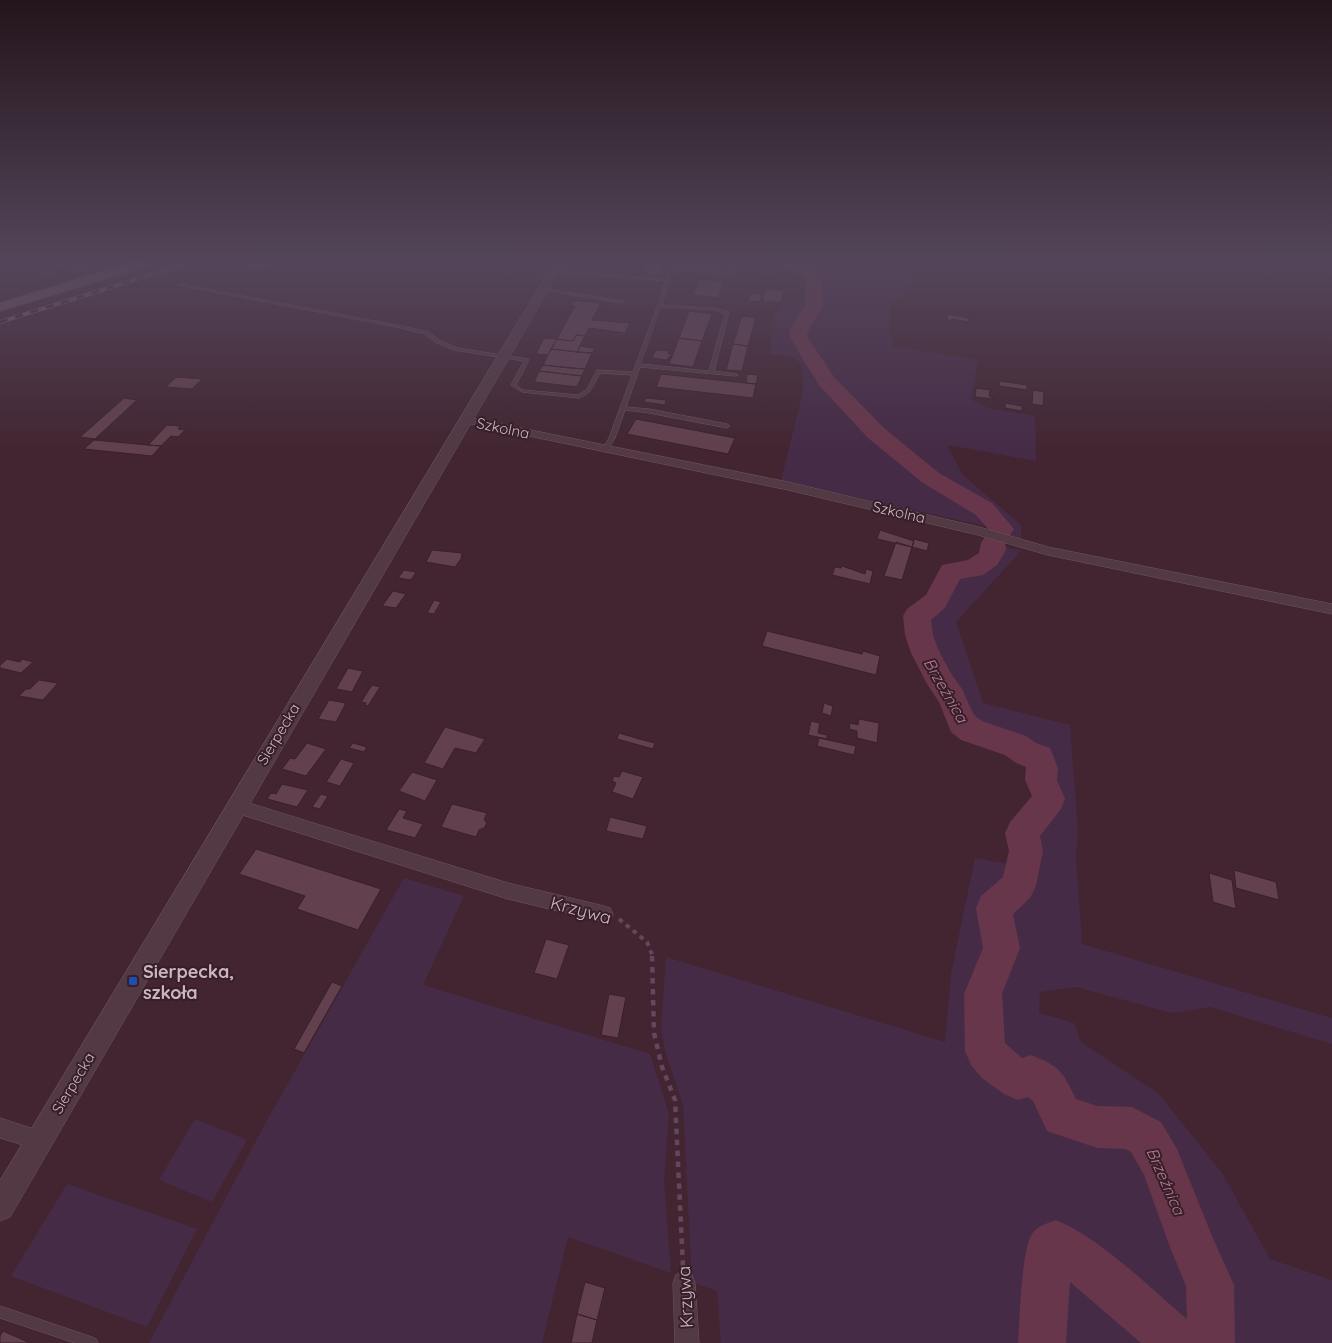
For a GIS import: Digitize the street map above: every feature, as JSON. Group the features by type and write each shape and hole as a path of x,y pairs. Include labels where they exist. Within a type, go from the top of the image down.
{"street":[{"name":"Sierpecka","path":"0,1207 522,326"},
{"name":"Szkolna","path":"466,420 788,486 979,531 1048,551 1332,609"},
{"name":"Krzywa","path":"236,806 508,891 604,914"},
{"path":"0,1128 39,1140"},
{"name":"Krzywa","path":"684,1283 687,1343"}],"lane":[{"path":"391,326 427,333 437,341 456,349 527,360 513,385 522,391 579,397 586,395 590,390 599,371 635,374"},
{"path":"605,450 612,438 652,326"},
{"path":"711,373 724,326"},
{"path":"638,365 736,375"},
{"path":"622,408 649,411 727,426"},
{"path":"0,1312 92,1343"}],"path":[{"name":"Krzywa","path":"604,914 619,920 647,942 653,957 654,1033 662,1067 675,1100 684,1283"}],"shaded area":[{"path":"772,326 891,326 892,346 978,360 971,399 987,408 1035,416 1036,461 947,445 963,475 1021,525 1021,539 1001,534 985,526 781,480 803,392 802,364 793,357 770,354"},
{"path":"999,543 1003,543 1008,548 1021,551 956,622 983,703 1070,725 1078,832 1076,856 1082,944 1332,1018 1332,1044 1210,1007 1172,1013 1076,987 1040,992 1039,1013 1074,1023 1081,1042 1159,1094 1222,1173 1270,1259 1332,1280 1332,1343 1217,1343 1215,1288 1179,1186 1148,1131 1131,1121 1097,1120 1068,1110 1053,1084 1030,1070 1019,1073 989,1048 990,997 1006,949 998,910 1022,888 1029,845 1026,836 1051,800 1046,777 1048,768 1040,754 1029,752 1017,741 970,726 962,717 958,698 939,670 939,663 926,648 921,618 946,597 948,581 956,572 972,574 996,562 1000,553"},
{"path":"975,858 1019,866 1014,883 989,905 999,945 976,989 979,1019 978,1039 981,1053 988,1065 1016,1083 1033,1081 1046,1097 1061,1123 1095,1134 1132,1132 1145,1141 1199,1270 1207,1296 1207,1343 1192,1343 1160,1320 1133,1293 1050,1233 1044,1237 1033,1343 721,1343 717,1291 692,1282 683,1105 666,1054 661,1029 666,957 945,1042 951,973"},
{"path":"404,878 464,896 423,985 650,1054 669,1114 664,1181 671,1273 568,1237 542,1343 149,1343 265,1124"},
{"path":"195,1119 247,1140 212,1202 159,1180"},
{"path":"67,1184 197,1229 147,1327 11,1276"},
{"path":"1057,1250 1171,1343 1049,1343 1052,1254"}],"building":[{"path":"564,326 629,326 625,333 589,328 585,336 576,335 573,341 557,339"},
{"path":"684,326 708,326 702,341 679,338"},
{"path":"739,326 754,326 748,346 733,344"},
{"path":"576,335 585,336 577,352 551,349 557,339 573,341"},
{"path":"544,338 557,339 548,355 536,354"},
{"path":"679,338 702,341 693,367 669,364"},
{"path":"733,344 748,346 742,371 726,370"},
{"path":"580,346 595,348 592,353 577,352"},
{"path":"551,349 592,353 585,369 543,365"},
{"path":"656,350 669,351 668,354 673,354 666,360 652,358"},
{"path":"543,365 585,369 582,376 539,371"},
{"path":"539,371 582,376 577,387 534,382"},
{"path":"661,374 756,384 753,398 656,387"},
{"path":"747,374 758,375 756,384 746,383"},
{"path":"176,377 202,379 192,389 166,387"},
{"path":"1000,381 1027,385 1027,390 999,386"},
{"path":"976,388 990,390 989,396 995,399 975,397"},
{"path":"1033,390 1044,392 1043,406 1032,404"},
{"path":"124,398 137,400 95,439 80,437"},
{"path":"646,398 666,400 665,405 644,402"},
{"path":"1005,403 1022,406 1022,411 1005,408"},
{"path":"636,419 735,438 728,454 627,434"},
{"path":"167,425 180,426 178,429 185,430 178,437 171,436 161,446 148,445"},
{"path":"94,440 161,446 152,456 84,449"},
{"path":"880,530 914,541 912,547 877,539"},
{"path":"914,539 929,543 927,551 912,547"},
{"path":"896,542 912,547 902,580 884,576"},
{"path":"432,550 462,553 461,559 455,567 426,562"},
{"path":"842,566 865,574 866,569 873,571 870,584 832,575 835,567 841,568"},
{"path":"404,570 416,572 411,580 398,578"},
{"path":"393,591 406,594 396,608 382,606"},
{"path":"434,600 441,602 434,614 427,613"},
{"path":"767,631 862,654 863,651 880,656 876,675 762,646"},
{"path":"7,659 20,662 22,659 33,662 21,673 0,668 0,665"},
{"path":"348,668 363,671 352,692 336,689"},
{"path":"39,680 58,683 43,700 19,696 26,689 30,689"},
{"path":"372,685 380,687 368,706 365,705 366,703 361,702"},
{"path":"329,700 346,703 336,722 318,719"},
{"path":"824,703 833,706 831,716 822,713"},
{"path":"859,719 879,723 877,743 857,738 857,731 849,729 850,723 858,725"},
{"path":"811,721 820,723 818,733 827,735 827,739 808,735"},
{"path":"445,727 485,739 476,753 455,748 443,769 424,763"},
{"path":"619,733 655,743 653,749 617,739"},
{"path":"819,738 856,746 854,755 817,746"},
{"path":"307,743 326,749 306,776 282,769 290,758 295,759"},
{"path":"353,743 367,747 364,752 349,748"},
{"path":"341,759 354,763 340,786 326,782"},
{"path":"622,771 643,777 633,799 612,792 616,783 612,781 614,776 619,777"},
{"path":"412,772 437,780 425,801 399,791"},
{"path":"282,784 308,790 297,807 267,799 271,793 276,794"},
{"path":"321,794 328,796 320,809 312,807"},
{"path":"452,804 487,813 484,820 487,823 484,828 479,830 476,837 441,827"},
{"path":"399,809 407,811 403,818 423,824 415,838 386,830"},
{"path":"610,817 647,826 643,839 606,831"},
{"path":"256,849 381,889 358,930 297,909 305,896 239,874"},
{"path":"1234,870 1276,882 1279,900 1236,888"},
{"path":"1209,873 1232,880 1236,909 1213,902"},
{"path":"546,939 569,945 557,979 534,973"},
{"path":"332,982 342,986 304,1053 294,1049"},
{"path":"609,994 626,997 618,1038 601,1035"},
{"path":"585,1282 605,1288 597,1320 577,1314"},
{"path":"577,1314 597,1320 592,1343 571,1343"},
{"path":"3,1331 30,1343 0,1343 0,1336"}],"waterway":[{"name":"Brzeźnica","path":"801,326 798,336 826,381 876,433 931,478 984,509 1002,529 993,543 993,550 988,559 974,569 951,571 936,601 917,616 919,635 925,653 933,664 937,676 952,697 962,723 972,731 1015,745 1027,754 1039,757 1042,768 1041,780 1049,799 1022,833 1026,851 1018,886 994,908 1002,948 983,994 985,1051 996,1064 1018,1080 1031,1075 1048,1086 1062,1116 1097,1127 1132,1128 1146,1137 1162,1164 1193,1247 1210,1285 1211,1343"},
{"name":"Brzeźnica","path":"1042,1343 1049,1249 1056,1243 1085,1264 1178,1343"}],"place":[{"name":"Sierpecka, szkoła","path":"133,981"}]}
